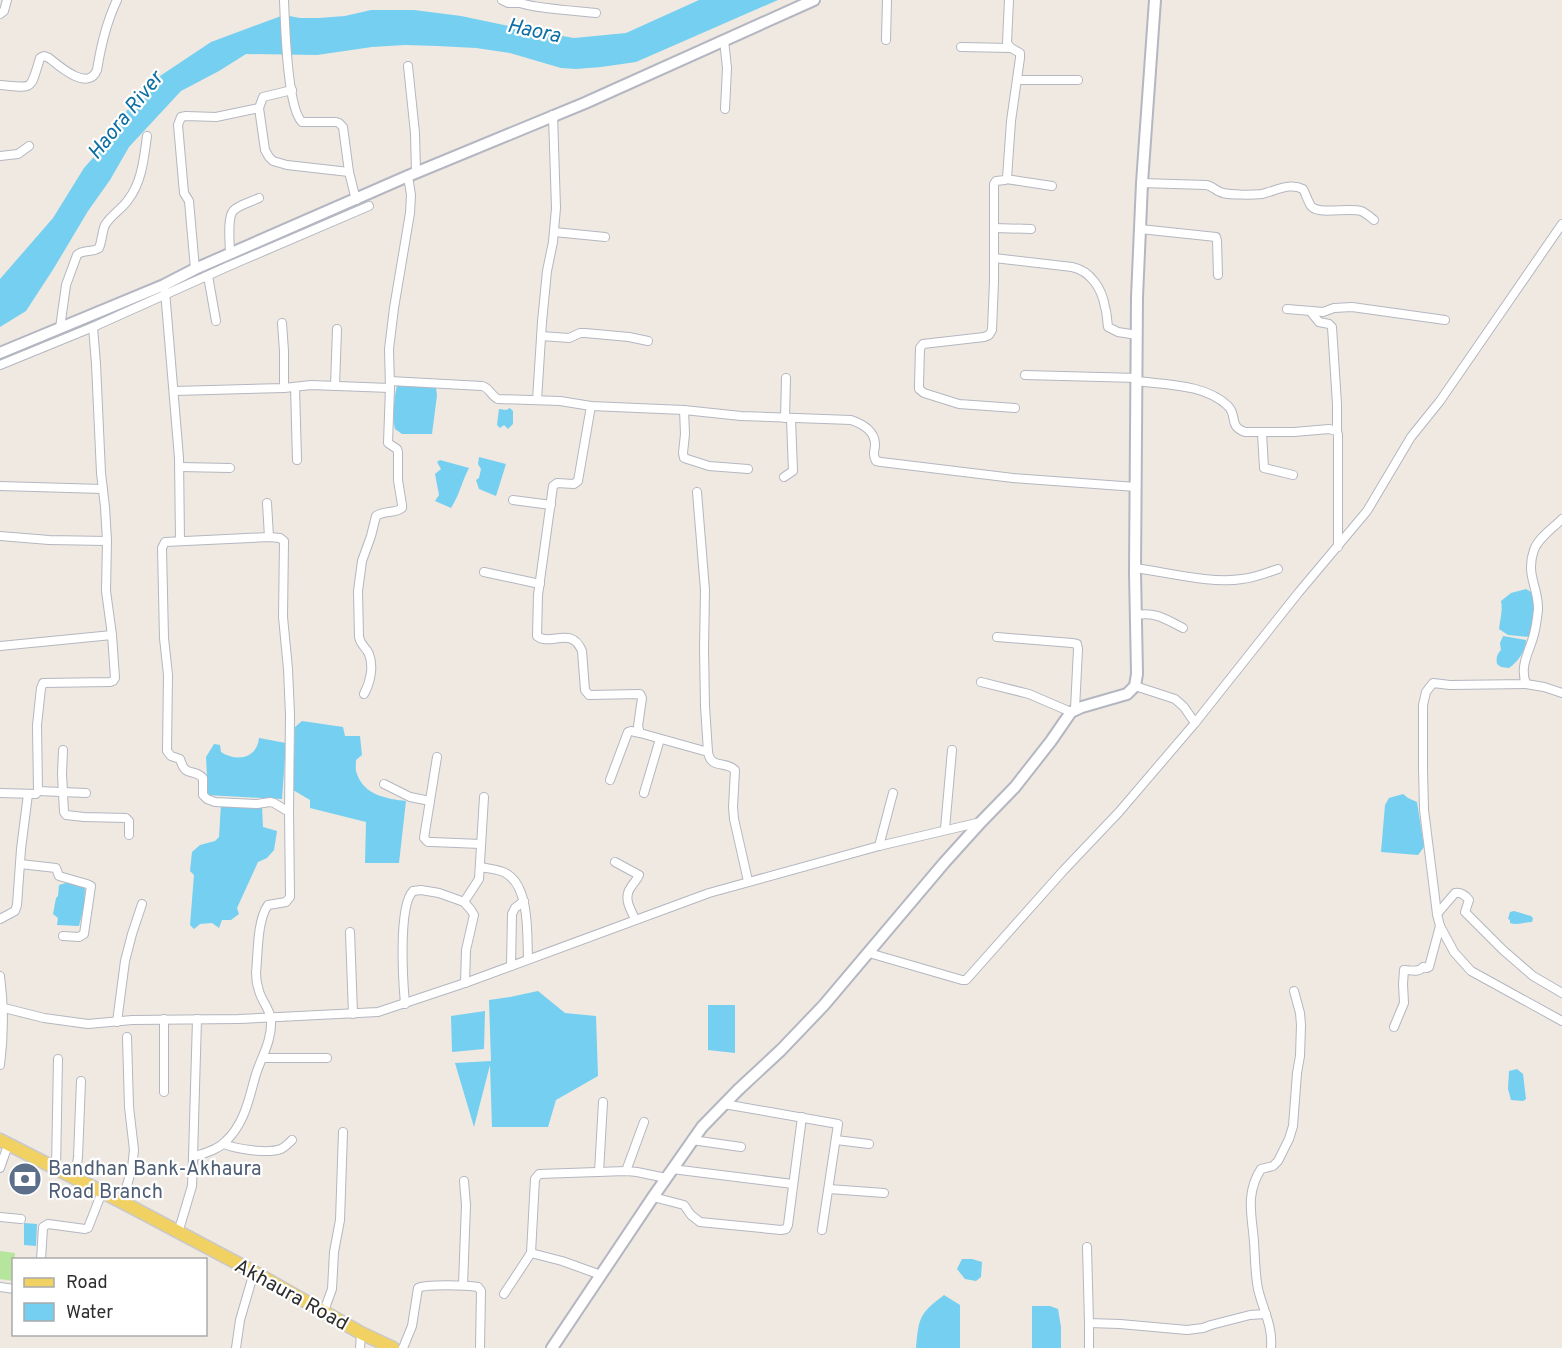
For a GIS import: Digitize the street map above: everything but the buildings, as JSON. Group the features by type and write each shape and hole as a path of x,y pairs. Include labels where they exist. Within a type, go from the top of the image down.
{"main road":[{"name":"Akhaura Road","path":"4,1142 122,1202 254,1272 361,1333 393,1348"}],"street":[{"path":"0,14 7,0"},
{"path":"0,85 30,86 40,58 44,56 75,77 93,77 97,70 107,20 117,0"},
{"path":"284,0 287,65 297,115 302,122 336,122 342,125 345,131 349,172 356,200"},
{"path":"502,0 508,3 516,2 596,13"},
{"path":"0,365 93,327 165,290 195,269 412,174 585,103 814,0"},
{"path":"886,40 887,0"},
{"path":"1009,0 1007,41 1011,48"},
{"path":"981,682 1029,694 1073,711 1127,694 1135,686 1137,674 1135,567 1140,229 1155,0"},
{"path":"724,40 727,68 725,109"},
{"path":"960,47 1011,48 1020,54 1006,179"},
{"path":"364,694 369,685 370,674 369,655 359,637 358,591 362,561 376,516 399,511 402,508 398,480 398,452 388,443 389,349 410,213 415,133 408,66"},
{"path":"1017,80 1078,81"},
{"path":"292,90 263,97 259,108 265,150 269,157 273,161 287,165 349,172"},
{"path":"195,269 189,201 184,193 179,119 186,116 222,116 259,108"},
{"path":"537,400 548,263 554,232 556,193 553,115"},
{"path":"60,328 66,285 77,255 80,252 97,250 109,219 132,194 140,178 147,136"},
{"path":"0,156 18,154 29,146"},
{"path":"1015,408 959,404 924,393 919,385 920,348 923,344 984,337 991,333 993,327 994,183 1006,179 1052,186"},
{"path":"1142,183 1206,185 1223,193 1243,194 1261,194 1278,188 1298,187 1303,189 1314,208 1358,211 1374,220"},
{"path":"230,254 231,213 259,198"},
{"path":"0,353 60,328 208,276 369,206"},
{"path":"869,953 966,980 1195,723 1367,511 1411,437 1440,401 1562,224"},
{"path":"994,228 1031,229"},
{"path":"1140,229 1216,237 1218,275"},
{"path":"554,232 605,237"},
{"path":"994,258 1081,269 1098,286 1110,328 1118,332 1137,335"},
{"path":"208,276 216,321"},
{"path":"165,290 180,467 180,541"},
{"path":"1287,309 1323,312 1334,308 1352,307 1445,320"},
{"path":"1310,311 1319,322 1332,327 1338,435 1338,547"},
{"path":"282,323 284,388"},
{"path":"38,791 37,725 42,685 46,682 113,681 115,676 106,591 107,541 93,327"},
{"path":"335,386 337,329"},
{"path":"541,336 569,338 585,333 648,341"},
{"path":"1025,375 1137,380 1210,393 1230,408 1235,427 1245,432 1329,429 1337,431"},
{"path":"784,477 793,471 786,378"},
{"path":"174,391 284,388 311,385 473,385 486,387 498,399 684,410 741,416 846,420 857,422 873,434 875,442 873,456 876,461 880,462 1013,478 1136,487"},
{"path":"295,387 297,460"},
{"path":"591,406 578,481 574,484 554,484 540,584 537,637 541,639 567,637 579,645 582,651 585,690 589,695 640,694 642,698 638,726 640,733"},
{"path":"684,410 684,458 709,466 748,469"},
{"path":"1262,433 1264,468 1293,475"},
{"path":"180,467 230,468"},
{"path":"0,486 103,489"},
{"path":"697,492 705,590 704,661 708,752 711,762 732,767 735,770 734,819 748,881"},
{"path":"513,500 550,505"},
{"path":"267,503 268,537"},
{"path":"1527,684 1524,664 1534,635 1538,609 1531,577 1532,555 1540,540 1562,519"},
{"path":"0,536 107,541"},
{"path":"193,1157 224,1144 234,1133 241,1120 268,1044 270,1012 259,994 256,973 261,925 264,910 268,905 286,902 290,897 290,715 283,617 285,544 282,538 268,537 165,542 162,548 164,639 168,675 167,751 171,756 180,759 185,771 203,778 202,792 207,799 257,804 270,802 289,812"},
{"path":"1135,567 1188,576 1235,580 1278,569"},
{"path":"484,572 540,584"},
{"path":"1136,615 1154,614 1183,628"},
{"path":"0,646 112,635"},
{"path":"552,1348 702,1127 824,1005 957,848 1015,787 1073,711 1077,644 997,637"},
{"path":"1562,693 1527,684 1433,683 1426,692 1422,722 1424,810 1440,926 1454,952 1471,971 1562,1021"},
{"path":"1135,686 1175,699 1195,723"},
{"path":"610,780 628,732 631,731 708,752"},
{"path":"644,793 660,740"},
{"path":"63,750 62,774 66,815 126,818 129,821 129,835"},
{"path":"945,829 952,750"},
{"path":"437,757 425,840 482,844"},
{"path":"384,784 410,797 430,801"},
{"path":"0,793 86,792"},
{"path":"1,919 16,908 28,794"},
{"path":"879,846 893,794"},
{"path":"464,902 477,884 482,844 484,796"},
{"path":"4,1008 88,1024 164,1019 271,1018 378,1012 511,966 709,892 945,829 978,826"},
{"path":"615,862 639,875 627,894 635,919"},
{"path":"20,864 57,868 59,876 91,886 84,934 79,937 63,936"},
{"path":"480,867 501,871 510,876 517,886 524,901 526,913 528,959"},
{"path":"405,1004 404,923 406,904 410,894 416,891 440,893 464,902 474,915 466,950 465,982"},
{"path":"1437,914 1455,893 1466,896 1469,900 1465,912 1474,922 1533,976 1562,993"},
{"path":"511,966 512,914 515,908 524,901"},
{"path":"117,1022 125,962 142,904"},
{"path":"1394,1027 1404,1003 1404,970 1417,971 1423,967 1429,967 1440,926"},
{"path":"350,932 353,1014"},
{"path":"0,976 4,1008 0,1065"},
{"path":"1271,1348 1271,1329 1257,1280 1251,1197 1253,1182 1257,1175 1261,1169 1273,1166 1278,1161 1293,1126 1301,1025 1294,991"},
{"path":"164,1019 164,1092"},
{"path":"178,1233 192,1186 197,1019"},
{"path":"122,1202 132,1168 134,1150 129,1107 127,1037"},
{"path":"263,1058 327,1058"},
{"path":"56,1169 58,1059"},
{"path":"75,1178 81,1081"},
{"path":"599,1172 603,1102"},
{"path":"724,1104 836,1123 838,1127 822,1230"},
{"path":"653,1197 684,1205 700,1222 786,1229 802,1117"},
{"path":"626,1171 644,1122"},
{"path":"324,1311 332,1289 334,1252 340,1220 343,1132"},
{"path":"224,1144 241,1149 271,1151 281,1149 292,1140"},
{"path":"692,1140 741,1147"},
{"path":"836,1140 868,1144"},
{"path":"0,1168 4,1142"},
{"path":"504,1294 531,1253 537,1176 542,1173 626,1171 793,1184"},
{"path":"463,1285 466,1205 464,1181"},
{"path":"829,1189 884,1193"},
{"path":"40,1258 43,1227 48,1224 88,1228 102,1192"},
{"path":"0,1217 21,1219"},
{"path":"1087,1247 1089,1348"},
{"path":"531,1253 601,1275"},
{"path":"236,1348 240,1320 254,1272"},
{"path":"403,1348 412,1326 417,1288 425,1285 463,1285 477,1287 481,1291 480,1348"},
{"path":"1089,1323 1187,1330 1250,1315 1266,1314"},
{"path":"360,1348 361,1333"}],"green space":[{"path":"0,1251 15,1253 15,1258 12,1258 12,1281 0,1279"}],"water":[{"name":"Haora River","path":"699,0 778,0 636,62 601,67 561,68 510,53 437,46 372,47 317,55 246,54 181,91 129,147 26,311 0,327 0,279 53,218 84,168 107,142 145,86 211,42 284,15 319,18 345,16 371,10 414,10 461,16 574,38 626,33"},
{"path":"397,386 436,388 432,434 402,434 395,429 394,408"},
{"path":"510,408 513,411 513,424 508,429 504,425 500,428 497,425 499,409"},
{"path":"479,457 506,464 496,496 479,489 476,480 479,478 481,469 478,464"},
{"path":"440,460 469,468 451,508 435,501 439,495 435,474 441,469 437,462"},
{"path":"1526,589 1531,592 1535,606 1530,637 1508,635 1499,629 1501,601 1511,593"},
{"path":"1503,636 1526,640 1521,656 1509,668 1497,664"},
{"path":"302,721 343,727 345,736 360,736 362,755 356,760 356,772 360,781 377,795 406,801 399,863 365,863 366,822 310,808 310,800 293,790 295,727"},
{"path":"259,738 286,743 282,799 206,795 204,784 207,776 206,757 214,744 220,745 221,752 239,758 245,757 254,750"},
{"path":"1403,794 1417,802 1424,847 1418,855 1381,852 1385,805 1389,798"},
{"path":"221,804 262,806 263,827 277,831 274,850 267,858 258,862 237,908 239,914 231,920 222,920 219,928 212,923 200,924 194,929 190,925 194,875 190,871 192,852 200,845 215,841 219,837"},
{"path":"79,882 85,889 79,926 57,925 58,918 53,914 59,885"},
{"path":"1510,912 1531,916 1532,922 1510,923 1508,919"},
{"path":"538,991 565,1013 596,1016 598,1076 556,1100 548,1127 492,1127 490,1065 474,1127 455,1063 491,1061 489,1000"},
{"path":"708,1005 735,1005 735,1053 708,1050"},
{"path":"485,1011 484,1049 452,1052 451,1016"},
{"path":"1517,1069 1523,1074 1526,1099 1523,1101 1511,1100 1508,1089 1509,1071"},
{"path":"24,1223 37,1224 36,1246 24,1245"},
{"path":"962,1259 982,1262 981,1277 976,1281 965,1279 957,1269"},
{"path":"944,1295 960,1305 960,1348 916,1348 922,1317"},
{"path":"1032,1306 1050,1306 1058,1309 1061,1348 1032,1348"}],"place":[{"name":"Bandhan Bank-Akhaura Road Branch","path":"25,1179"}],"water label":[{"name":"Haora","path":"534,30"}]}
